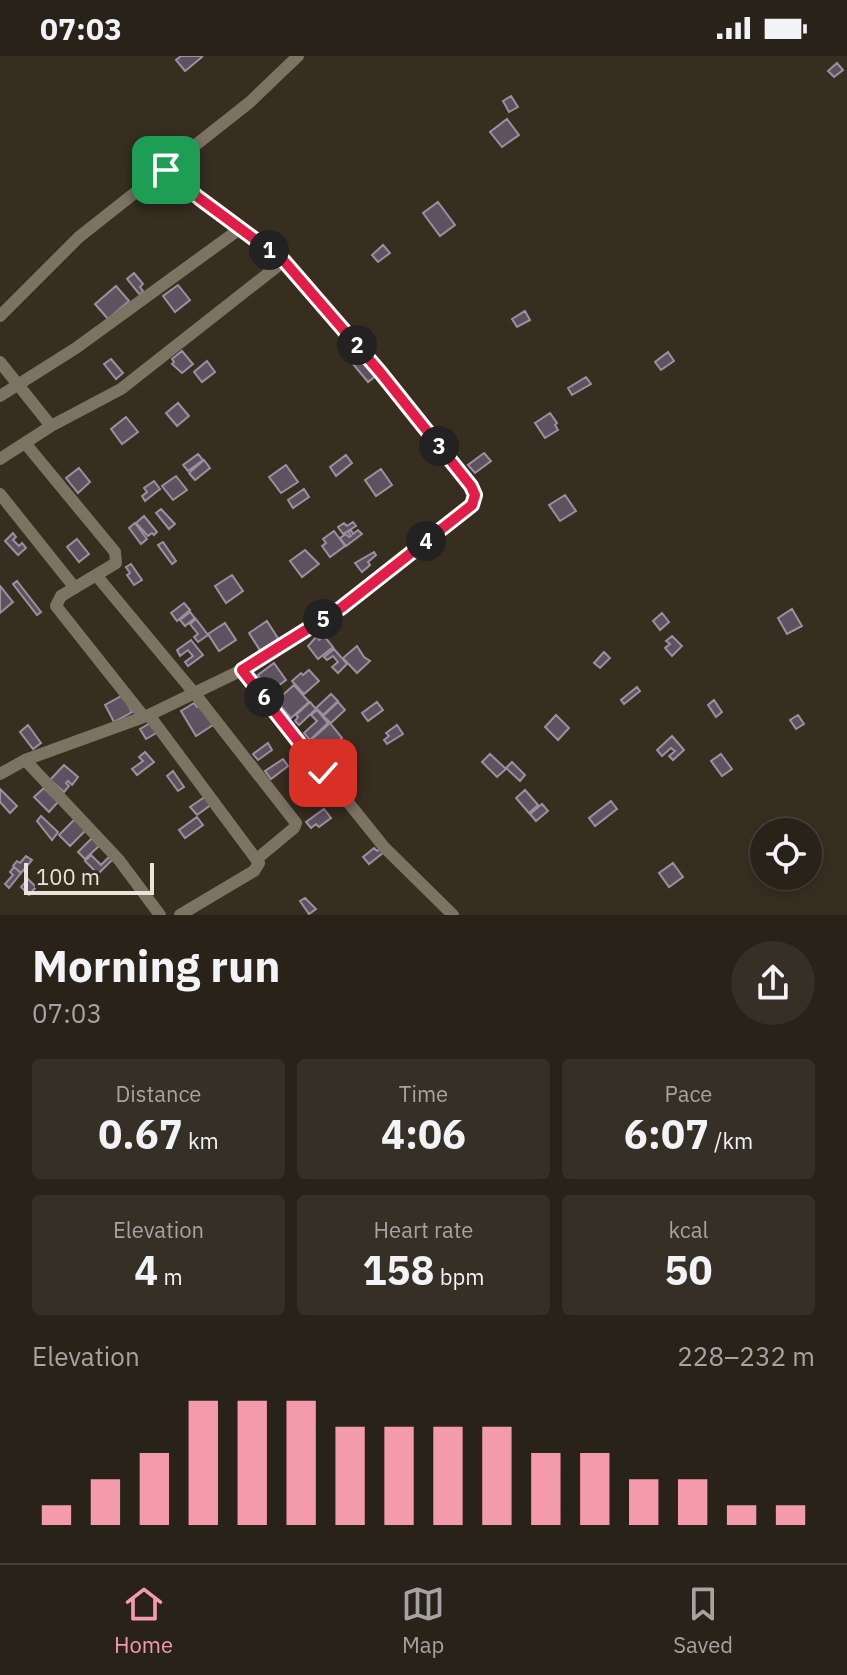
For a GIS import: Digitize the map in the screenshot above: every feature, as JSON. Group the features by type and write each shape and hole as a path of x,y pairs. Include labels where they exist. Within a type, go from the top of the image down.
{"street":[{"path":"0,316 79,237 250,102 298,56"},
{"path":"0,774 25,760 146,716 242,670 341,608 472,505 475,495 380,372 284,261 166,170"},
{"path":"0,396 76,348 241,228"},
{"path":"0,459 51,426 121,389 284,261"},
{"path":"0,362 51,426"},
{"path":"25,443 115,552 116,563 57,601 58,611 258,858 258,868 254,871 180,915"},
{"path":"0,494 75,588"},
{"path":"96,575 296,823 258,858"},
{"path":"242,670 384,847 453,915"},
{"path":"25,760 119,860 160,915"}],"building":[{"path":"181,56 202,57 185,71 176,60"},
{"path":"837,63 843,70 834,77 828,71"},
{"path":"511,96 518,107 509,112 503,101"},
{"path":"507,119 519,135 502,147 490,132"},
{"path":"438,202 455,225 440,236 423,213"},
{"path":"383,245 390,253 378,262 372,255"},
{"path":"134,273 143,284 140,295 127,279"},
{"path":"178,285 190,300 175,312 163,296"},
{"path":"116,286 129,301 108,319 95,304"},
{"path":"525,311 530,320 517,327 512,319"},
{"path":"182,351 193,364 182,373 172,364 172,359"},
{"path":"668,352 674,361 661,370 655,362"},
{"path":"362,357 377,375 368,382 353,364"},
{"path":"111,359 123,373 116,379 104,364"},
{"path":"207,361 215,372 202,382 194,372"},
{"path":"586,377 591,384 572,395 568,388"},
{"path":"178,403 189,416 177,426 166,413"},
{"path":"550,413 558,430 545,438 535,423"},
{"path":"126,417 138,432 122,444 111,429"},
{"path":"484,453 491,461 475,473 468,465"},
{"path":"198,454 203,460 188,471 183,465"},
{"path":"346,455 352,463 336,476 330,467"},
{"path":"204,460 210,468 195,480 189,473"},
{"path":"286,465 298,482 281,493 269,477"},
{"path":"79,468 90,482 78,493 66,478"},
{"path":"381,469 392,485 376,496 365,480"},
{"path":"176,476 187,490 173,500 162,486"},
{"path":"154,481 160,489 145,501 142,496 147,492 144,488"},
{"path":"304,489 309,497 293,508 288,500"},
{"path":"565,495 576,511 560,521 549,505"},
{"path":"161,509 175,524 169,529 156,513"},
{"path":"144,516 157,532 154,535 148,536 136,523"},
{"path":"353,522 356,526 343,534 338,527 344,523 347,526"},
{"path":"135,523 147,539 141,544 129,528"},
{"path":"351,530 353,534 358,530 362,534 346,546 340,538 346,534 351,536 348,532"},
{"path":"334,531 345,546 330,557 322,546 326,543 323,539"},
{"path":"13,533 16,537 13,540 26,548 18,555 5,541"},
{"path":"77,539 89,554 79,562 67,547"},
{"path":"163,542 176,561 172,564 158,545"},
{"path":"305,550 319,564 302,577 290,561"},
{"path":"374,552 376,555 368,562 370,565 362,572 355,563"},
{"path":"131,564 142,580 134,585 127,575 130,573 126,567"},
{"path":"232,575 243,591 226,603 215,586"},
{"path":"17,581 41,612 37,615 13,584"},
{"path":"0,586 13,602 0,613"},
{"path":"184,603 190,610 177,621 171,613"},
{"path":"792,609 802,626 787,634 778,618"},
{"path":"190,612 195,618 185,626 180,620"},
{"path":"662,613 669,622 660,630 653,621"},
{"path":"196,619 208,635 198,642 194,637 198,634 190,624"},
{"path":"267,621 279,640 261,652 249,633"},
{"path":"225,623 236,640 219,651 208,634"},
{"path":"317,636 319,640 324,636 333,647 318,659 308,646"},
{"path":"672,636 682,646 672,656 665,648 670,644 666,641"},
{"path":"191,640 203,655 188,666 185,662 193,656 188,650 180,656 177,650"},
{"path":"357,646 370,661 357,673 343,658"},
{"path":"334,649 347,664 338,673 332,667 338,662 333,656 327,660 324,657"},
{"path":"604,652 610,658 600,668 594,663"},
{"path":"274,663 286,680 270,692 258,675"},
{"path":"309,670 319,681 304,694 292,681"},
{"path":"294,685 309,702 291,718 276,701"},
{"path":"637,687 640,691 624,704 621,700"},
{"path":"331,694 338,701 323,715 316,708"},
{"path":"123,695 132,712 114,722 105,705"},
{"path":"714,700 722,712 716,717 708,705"},
{"path":"310,702 316,709 299,725 295,721 296,715"},
{"path":"338,702 345,710 331,723 323,716"},
{"path":"377,702 383,710 368,721 362,713"},
{"path":"194,703 197,707 201,705 213,725 196,736 181,711"},
{"path":"317,710 328,723 310,740 304,733 317,721 311,715"},
{"path":"556,715 569,728 558,740 545,727"},
{"path":"798,715 804,724 796,729 790,720"},
{"path":"152,722 158,732 146,739 140,729"},
{"path":"330,723 342,738 328,751 322,744 318,748 311,740"},
{"path":"28,725 41,743 33,749 20,732"},
{"path":"397,725 403,734 387,744 384,740 389,736 386,733"},
{"path":"672,736 684,750 673,760 669,756 675,751 671,748 662,756 657,750"},
{"path":"268,743 272,750 258,760 253,754"},
{"path":"145,752 154,762 137,775 132,769 143,761 139,757"},
{"path":"490,754 506,769 497,777 482,762"},
{"path":"721,754 732,769 722,776 711,761"},
{"path":"283,759 288,766 271,779 265,771"},
{"path":"512,762 525,775 520,781 506,768"},
{"path":"64,765 78,777 72,785 68,781 66,783 69,786 64,792 50,780"},
{"path":"173,771 184,787 178,791 167,776"},
{"path":"44,788 58,802 49,812 34,797"},
{"path":"0,789 17,806 10,813 0,802"},
{"path":"525,790 538,805 529,813 516,798"},
{"path":"206,796 212,804 197,815 190,807"},
{"path":"611,801 617,809 595,826 589,818"},
{"path":"542,804 548,811 536,821 530,814"},
{"path":"324,809 331,818 319,827 316,824 311,828 306,822"},
{"path":"41,816 58,832 52,840 37,821"},
{"path":"197,817 203,825 185,838 179,830"},
{"path":"76,818 87,829 70,846 59,835"},
{"path":"92,838 99,846 85,859 78,852"},
{"path":"374,848 377,851 381,848 384,852 369,864 363,857"},
{"path":"91,855 101,865 109,857 112,860 98,874 85,861"},
{"path":"26,856 32,860 21,873 13,866"},
{"path":"673,863 683,877 669,887 659,873"},
{"path":"14,867 21,873 9,888 5,884 13,875 10,872"},
{"path":"28,879 36,887 29,895 21,887"},
{"path":"305,898 316,909 309,914 300,901"}],"route":[{"path":"166,170 284,261 380,372 475,495 472,505 341,608 242,670 323,773"}]}
